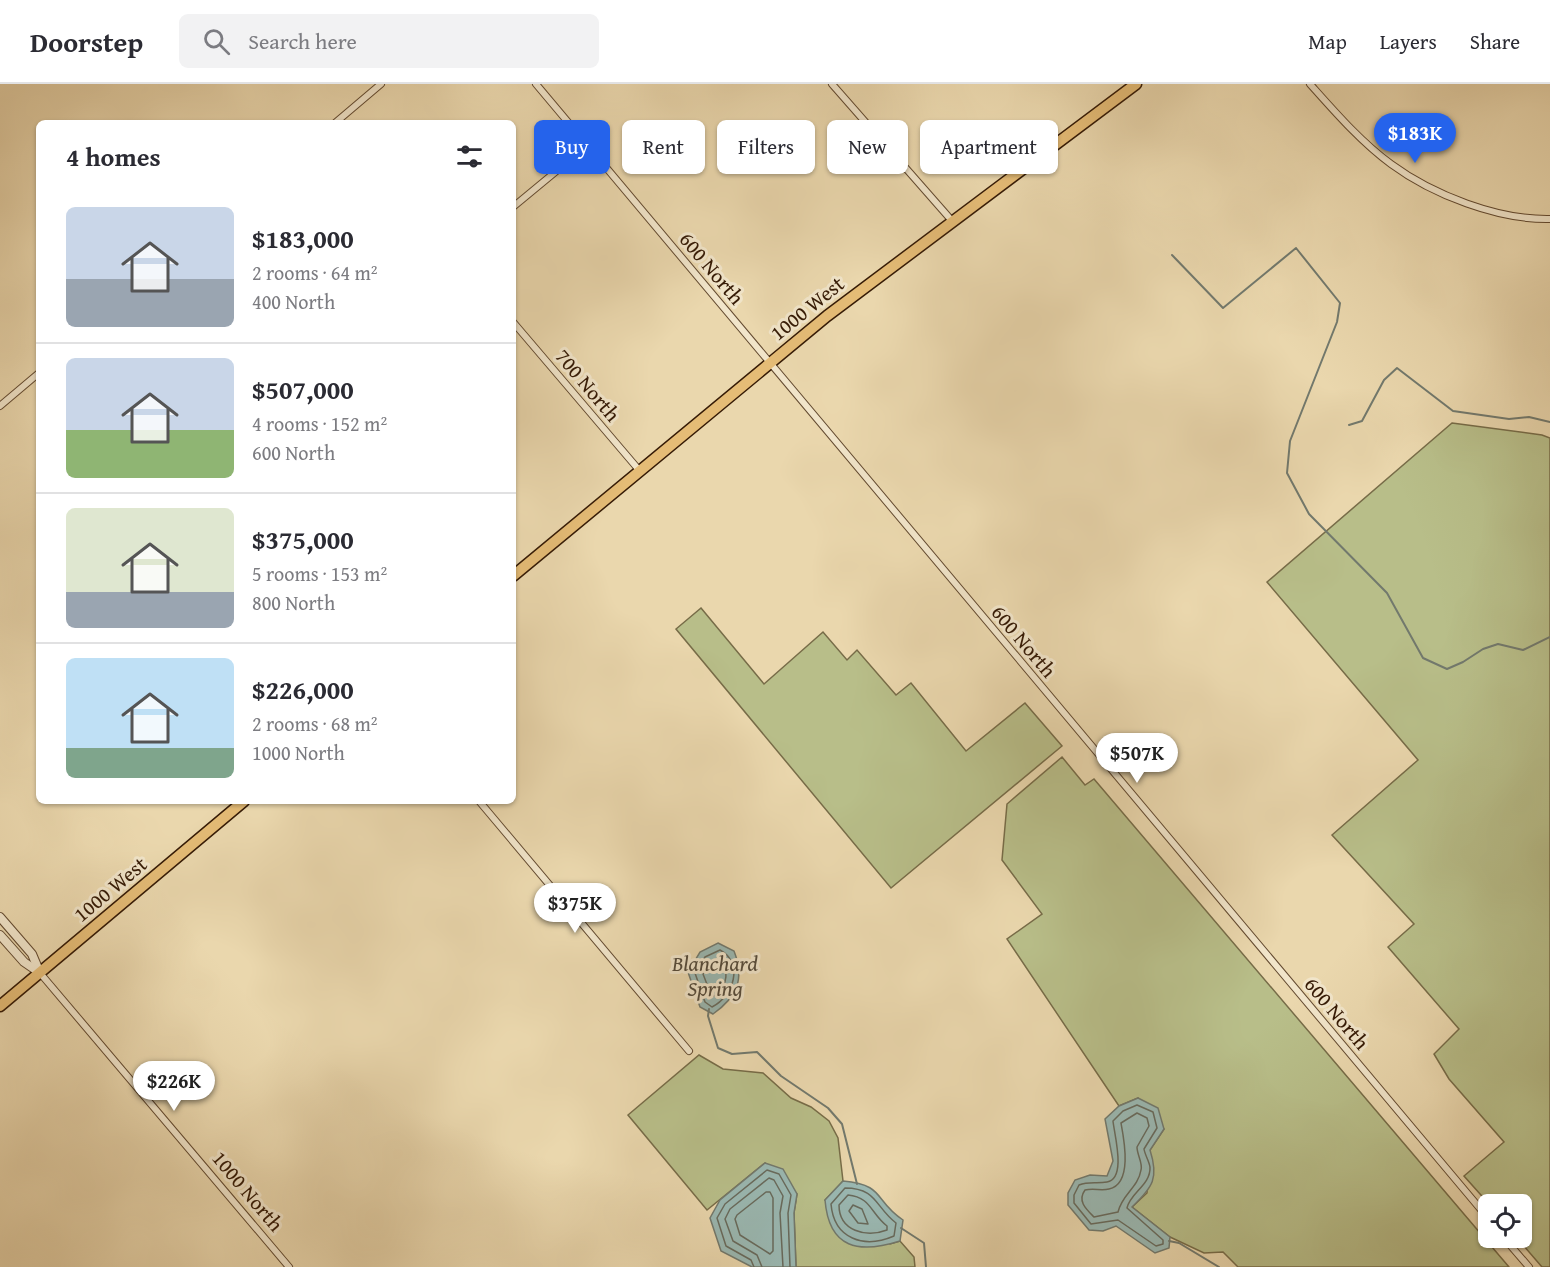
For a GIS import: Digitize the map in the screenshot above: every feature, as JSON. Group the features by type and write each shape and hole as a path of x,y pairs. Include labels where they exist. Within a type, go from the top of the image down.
{"main road":[{"name":"1000 West","path":"516,573 861,289 1136,84"},
{"name":"1000 West","path":"0,1006 240,804"}],"street":[{"path":"339,120 381,84"},
{"name":"600 North","path":"536,84 567,120"},
{"path":"832,84 953,222"},
{"path":"1310,84 1344,123 1392,165 1439,191 1490,210 1537,219 1550,219"},
{"name":"600 North","path":"610,171 1478,1206"},
{"path":"516,205 553,174"},
{"name":"700 North","path":"516,326 639,470"},
{"path":"0,406 36,376"},
{"path":"482,804 689,1051"},
{"name":"1000 North","path":"0,917 32,954 40,973"},
{"name":"1000 North","path":"0,934 24,962 40,973 289,1267"},
{"path":"1513,1248 1529,1267"}],"green space":[{"path":"1452,423 1550,438 1550,1267 1542,1267 1526,1248 1532,1248 1532,1194 1480,1194 1464,1176 1504,1142 1449,1079 1434,1054 1459,1029 1388,947 1414,924 1332,835 1418,760 1267,582"},
{"path":"701,608 764,684 823,632 847,660 857,650 896,695 911,683 966,751 1025,703 1062,746 891,888 676,629"},
{"path":"1062,757 1085,785 1094,779 1478,1231 1478,1248 1493,1248 1509,1267 1238,1267 1223,1252 1204,1253 1170,1237 1132,1207 1147,1193 1150,1150 1164,1129 1138,1098 1119,1106 1007,939 1042,914 1002,860 1007,804"},
{"path":"699,1055 723,1069 763,1073 791,1098 811,1107 829,1121 838,1138 843,1181 825,1200 890,1244 900,1241 914,1257 915,1267 796,1267 794,1213 797,1194 765,1163 707,1210 628,1115"}],"water":[{"name":"Blanchard Spring","path":"718,943 734,951 739,979 728,1001 713,1014 700,1007 688,972 700,952"},
{"path":"1138,1098 1158,1108 1164,1129 1150,1150 1154,1168 1152,1182 1145,1194 1132,1207 1170,1237 1169,1248 1155,1253 1116,1226 1103,1231 1089,1230 1068,1205 1068,1193 1075,1180 1090,1175 1107,1176 1113,1161 1105,1119 1119,1106"},
{"path":"765,1163 783,1169 797,1194 794,1213 796,1267 752,1267 721,1251 710,1218 720,1200"},
{"path":"843,1181 857,1183 873,1190 903,1220 900,1241 872,1247 859,1247 840,1238 833,1229 825,1200"}],"waterway":[{"path":"1172,255 1223,308 1296,248 1340,303 1337,322 1290,441 1287,473 1309,514 1387,593 1423,658 1447,669 1483,649 1498,644 1523,650 1550,637"},
{"path":"1349,425 1362,421 1384,380 1397,368 1453,411 1509,419 1529,417 1550,422"},
{"path":"709,1009 708,1016 718,1048 732,1054 757,1052 781,1076 828,1108 842,1124 857,1184"},
{"path":"901,1228 924,1243 926,1267"},
{"path":"1169,1241 1179,1243 1219,1267"}]}
